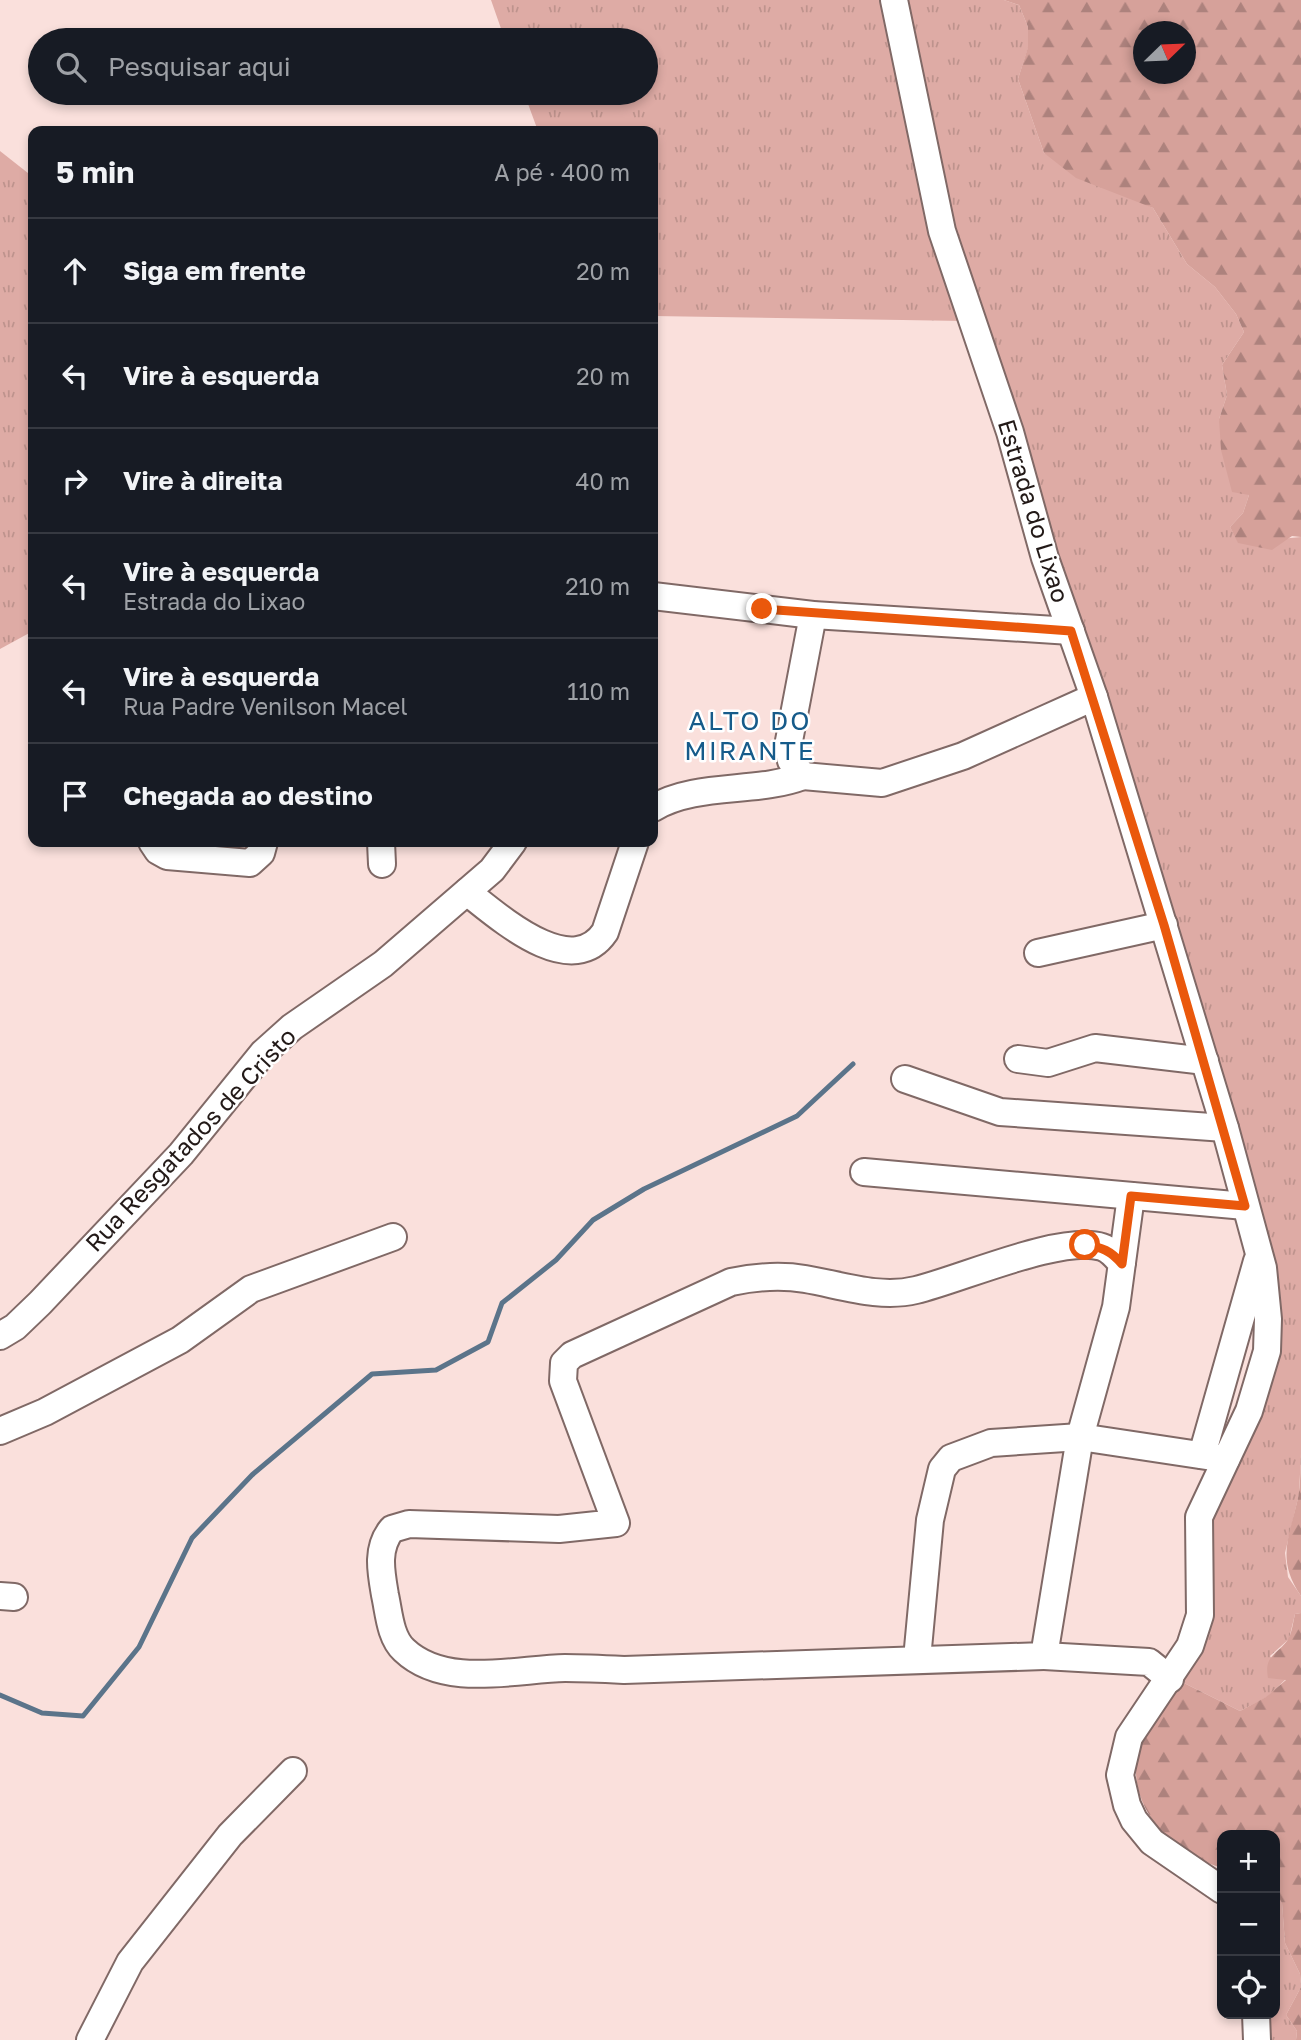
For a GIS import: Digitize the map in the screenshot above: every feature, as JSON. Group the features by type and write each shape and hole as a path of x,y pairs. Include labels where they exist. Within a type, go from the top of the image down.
{"street":[{"name":"Estrada do Lixao","path":"894,0 942,231 998,395 1045,558 1094,697 1225,1128 1259,1252 1268,1319 1268,1351 1249,1411 1214,1457 1199,1517 1200,1615 1190,1646 1129,1737 1120,1775 1133,1820 1152,1842 1217,1887"},
{"path":"658,597 813,615 1071,631"},
{"path":"803,776 791,761 788,746 813,615"},
{"path":"658,806 676,799 729,788 784,783 803,776 882,783 963,756 1094,697"},
{"path":"156,847 167,856 250,863 261,853 263,847"},
{"name":"Rua Resgatados de Cristo","path":"0,1336 15,1327 40,1303 181,1154 264,1053 292,1027 383,964 492,870 509,847"},
{"path":"467,892 508,924 534,939 564,950 588,950 596,945 605,932 633,847"},
{"path":"1038,953 1164,925"},
{"path":"1018,1059 1048,1063 1095,1048 1205,1061"},
{"path":"905,1079 1000,1112 1225,1128"},
{"path":"864,1171 1245,1206"},
{"path":"1044,1656 1080,1437 1116,1307 1131,1196"},
{"path":"0,1431 46,1412 180,1340 251,1289 393,1237"},
{"path":"1122,1264 1113,1253 1102,1247 1085,1245 1026,1256 898,1293 786,1277 750,1278 731,1282 584,1350 564,1363 563,1381 616,1523 559,1529 408,1524 392,1529 382,1548 380,1566 395,1637 404,1650 439,1669 470,1674 1044,1656 1149,1662 1170,1679"},
{"path":"917,1659 930,1520 942,1469 951,1458 990,1443 1080,1437 1214,1457 1259,1252"},
{"path":"90,2040 130,1962 230,1835 293,1771"},
{"path":"1256,2019 1257,2040"}],"green space":[{"path":"491,0 885,0 964,321 658,316 658,126 536,126 528,105 658,105 658,28 501,28"},
{"path":"908,0 1004,0 1019,5 1028,27 1028,48 1018,79 1044,153 1153,208 1187,264 1215,287 1236,314 1244,332 1222,365 1227,395 1219,419 1249,495 1243,513 1230,527 1239,543 1301,537 1301,1454 1299,1494 1285,1553 1288,1577 1301,1596 1301,1613 1295,1614 1289,1639 1270,1656 1286,1679 1267,1697 1240,1711 1182,1682 1206,1523 1277,1319 951,237 925,113"},
{"path":"1004,0 1301,0 1301,537 1292,536 1272,550 1238,543 1230,527 1243,513 1249,495 1232,492 1221,450 1219,419 1227,395 1222,365 1244,332 1236,314 1215,287 1187,264 1153,208 1076,178 1044,153 1018,79 1028,47 1028,27 1019,5"},
{"path":"0,151 28,173 28,634 0,649"},
{"path":"1301,1454 1301,1596 1289,1571 1287,1548 1299,1493"},
{"path":"1301,1613 1301,1987 1300,1974 1285,1943 1280,1900 1280,1830 1217,1830 1217,1866 1182,1849 1165,1834 1151,1818 1141,1799 1136,1779 1137,1757 1147,1727 1182,1682 1240,1711 1266,1697 1286,1680 1268,1678 1267,1671 1269,1661 1289,1638 1295,1614"},
{"path":"1280,1899 1285,1943 1300,1974 1301,1987 1286,2015 1297,2031 1296,2040 1271,2040 1270,2019 1280,2019"},
{"path":"1301,1987 1301,2040 1296,2040 1297,2031 1286,2015"}],"waterway":[{"path":"0,1695 42,1713 83,1716 139,1647 192,1538 252,1475 372,1374 436,1370 488,1342 502,1303 556,1260 593,1220 644,1189 797,1116 853,1064"}],"district":[{"name":"ALTO DO MIRANTE","path":"750,736"}],"route":[{"path":"762,609 813,615 931,620 1071,631 1164,925 1225,1128 1245,1206 1131,1196 1122,1264 1113,1253 1102,1247 1085,1245"}]}
